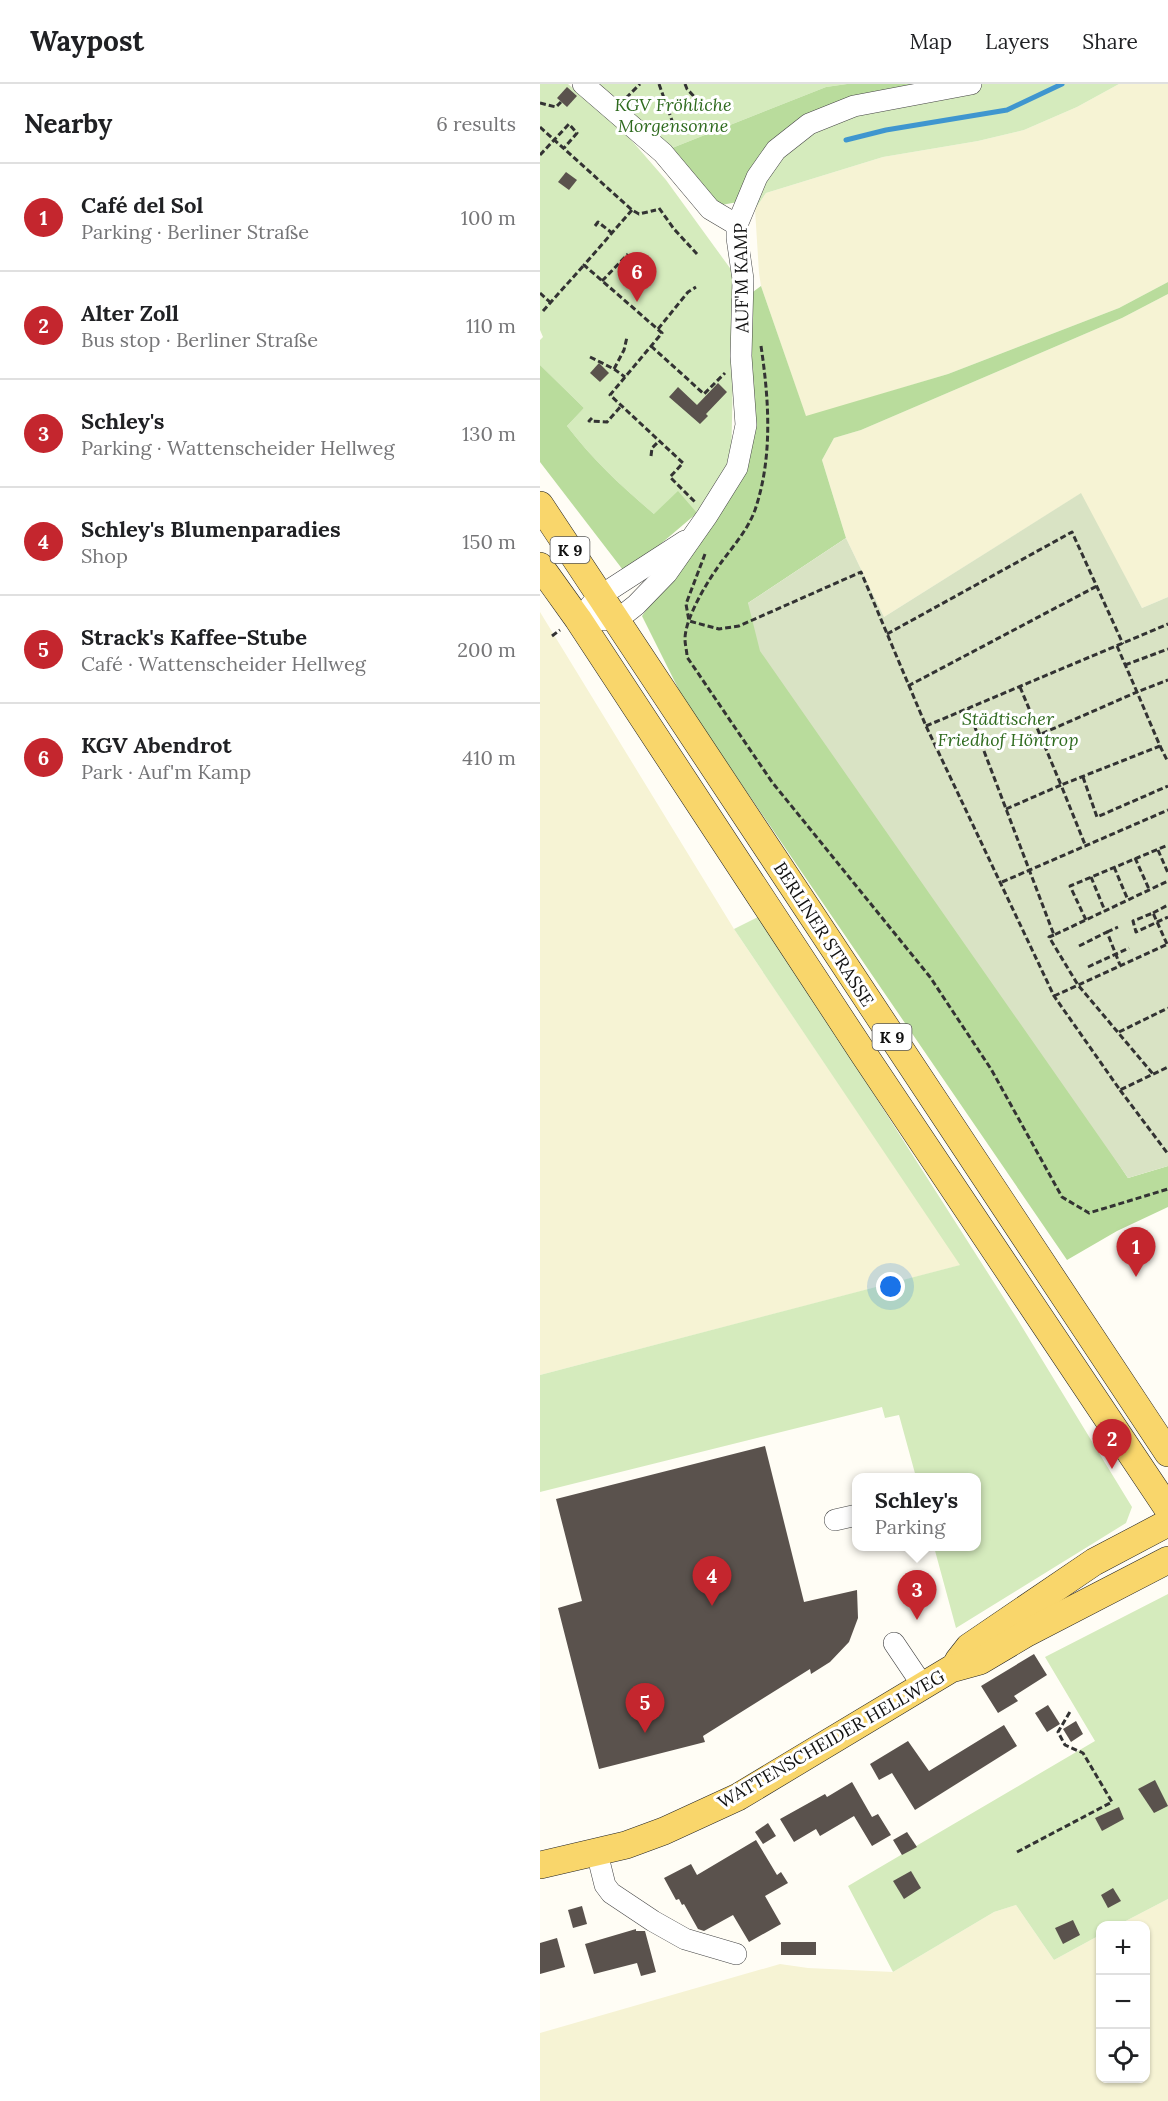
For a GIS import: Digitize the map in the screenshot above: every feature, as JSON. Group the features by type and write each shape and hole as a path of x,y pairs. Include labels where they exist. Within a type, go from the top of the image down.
{"main road":[{"name":"BERLINER STRASSE","path":"540,505 1168,1454"},
{"name":"BERLINER STRASSE","path":"540,566 578,619 1168,1509"},
{"name":"WATTENSCHEIDER HELLWEG","path":"951,1669 969,1647 1063,1581 1168,1523"},
{"name":"WATTENSCHEIDER HELLWEG","path":"540,1865 597,1853 664,1831 738,1797 951,1669 980,1661 1027,1633 1168,1560"}],"street":[{"path":"583,84 663,153 710,209 737,225"},
{"name":"AUF'M KAMP","path":"617,620 636,605 698,545 707,516 737,468 746,425 741,356 743,279 737,225 757,177 776,150 809,124 854,106 971,84"},
{"name":"AUF'M KAMP","path":"578,619 600,596 698,545"},
{"path":"578,619 617,620"},
{"path":"836,1520 852,1516"},
{"path":"894,1643 922,1686"},
{"path":"597,1853 605,1885 611,1893 660,1926 686,1939 736,1954"}],"path":[{"path":"658,84 675,129"},
{"path":"685,84 707,111"},
{"path":"540,103 556,107 561,102"},
{"path":"540,155 569,124 577,133 564,148"},
{"path":"540,127 633,210 639,214 657,209 697,254"},
{"path":"543,311 633,210"},
{"path":"595,226 598,222 612,233"},
{"path":"602,281 628,254"},
{"path":"584,266 662,333 610,396 683,463 670,477 707,516"},
{"path":"658,329 688,292 696,287"},
{"path":"540,293 551,303"},
{"path":"760,335 767,391 768,435 764,472 755,510 745,531 720,564 689,621 685,637 687,657 772,782 930,977 991,1069 1062,1197 1089,1213 1168,1189"},
{"path":"614,369 624,350 627,337"},
{"path":"651,346 704,394 741,356"},
{"path":"590,357 625,377"},
{"path":"592,418 589,421 607,422 621,406"},
{"path":"645,451 659,441"},
{"path":"651,456 652,448"},
{"path":"887,634 1072,532 1123,644"},
{"path":"689,621 686,604 698,545"},
{"path":"689,621 719,629 739,626 861,572 926,726 1054,996 1168,1154"},
{"path":"908,686 1097,586"},
{"path":"926,726 1168,624"},
{"path":"1117,646 1168,762"},
{"path":"1125,665 1168,649"},
{"path":"1041,734 1168,680"},
{"path":"1020,687 1086,847"},
{"path":"968,709 1054,935"},
{"path":"1006,808 1160,746"},
{"path":"1083,777 1097,817 1168,786"},
{"path":"1001,882 1168,810"},
{"path":"1086,920 1070,886 1168,845"},
{"path":"1158,849 1168,873"},
{"path":"1135,858 1149,889"},
{"path":"1114,867 1128,900"},
{"path":"1091,877 1105,910"},
{"path":"1153,1074 1078,985 1049,937 1168,881"},
{"path":"1168,905 1133,921 1136,932 1168,917"},
{"path":"1054,996 1168,944 1153,912"},
{"path":"1080,946 1118,927"},
{"path":"1107,932 1120,965"},
{"path":"1089,967 1129,948"},
{"path":"1119,1032 1168,1008"},
{"path":"1120,1090 1168,1067"},
{"path":"1017,1852 1112,1802 1083,1753 1065,1745 1058,1732 1071,1710"}],"shaded area":[{"path":"1119,84 1168,84 1168,282 1119,308 948,374 806,417 761,286 755,209 766,193 883,157 978,141 1024,130 1077,107"},
{"path":"1168,294 1168,597 1142,608 1080,494 884,617 846,538 822,460 834,438 861,430 1122,318"},
{"path":"540,612 734,929 961,1265 540,1375"},
{"path":"1168,1899 1168,2101 540,2101 540,2033 780,1964 808,1968 893,1972 994,1912 1016,1905 1054,1960 1096,1937 1096,2083 1150,2083 1150,1921 1126,1921"}],"green space":[{"path":"540,84 568,84 626,134 666,180 735,275 731,468 697,513 654,514 619,483 567,426 584,408 540,365 540,340 543,337 540,330"},
{"name":"KGV Fröhliche Morgensonne","path":"591,84 847,84 826,87 667,150"},
{"path":"847,84 944,84 771,143 738,202 710,207 667,150 826,87"},
{"path":"944,84 1119,84 1077,107 1024,130 978,141 883,157 766,193 755,209 738,202 771,143"},
{"path":"1168,282 1168,294 1122,318 861,430 834,438 822,460 846,538 748,603 1128,1178 1168,1166 1168,1207 1117,1231 1067,1260 684,700 642,616 744,469 746,297 761,286 806,416 948,374 1119,308"},
{"path":"540,365 584,408 567,426 619,483 654,514 678,491 697,513 650,553 623,570 540,462"},
{"name":"Städtischer Friedhof Höntrop","path":"1081,493 1142,608 1168,597 1168,1166 1128,1178 760,651 748,603 846,538 884,617"},
{"path":"760,916 1016,1317 1132,1507 1126,1523 956,1628 935,1551 981,1551 981,1473 915,1473 899,1415 885,1418 882,1407 540,1492 540,1375 960,1265 734,929"},
{"path":"1168,1594 1168,1899 1126,1921 1096,1921 1096,1937 1054,1960 1016,1905 994,1912 893,1972 848,1886 1095,1741 1045,1657"}],"building":[{"path":"567,87 577,96 567,107 557,98"},
{"path":"566,172 577,180 569,190 558,182"},
{"path":"599,363 609,373 600,382 590,373"},
{"path":"718,383 727,392 706,414 708,416 700,424 669,397 678,387 697,405"},
{"path":"765,1446 804,1602 857,1590 858,1618 849,1642 830,1662 811,1674 810,1669 703,1736 705,1742 599,1769 558,1608 582,1601 556,1499"},
{"path":"1034,1654 1047,1675 1014,1696 1018,1701 998,1713 981,1686"},
{"path":"1048,1705 1060,1724 1047,1732 1035,1713"},
{"path":"1076,1721 1083,1734 1071,1742 1063,1729"},
{"path":"1004,1725 1017,1746 915,1810 892,1773 879,1780 870,1764 908,1741 929,1771"},
{"path":"1155,1780 1168,1806 1154,1813 1138,1789"},
{"path":"852,1782 872,1817 878,1814 891,1835 872,1846 854,1816 820,1836 816,1829 794,1842 780,1819 825,1794 827,1797"},
{"path":"1119,1807 1124,1819 1102,1831 1095,1818"},
{"path":"768,1823 776,1836 763,1844 755,1832"},
{"path":"907,1832 917,1847 902,1855 893,1840"},
{"path":"756,1840 777,1875 781,1872 788,1883 765,1896 781,1924 749,1942 733,1915 704,1931 698,1929 684,1904 682,1905 679,1899 676,1900 664,1878 691,1864 697,1875"},
{"path":"911,1871 921,1888 904,1899 893,1881"},
{"path":"1113,1888 1121,1901 1108,1908 1101,1895"},
{"path":"582,1906 587,1924 573,1928 568,1910"},
{"path":"1073,1920 1080,1935 1063,1944 1055,1928"},
{"path":"636,1929 636,1931 645,1931 656,1972 641,1976 637,1963 594,1974 585,1944"},
{"path":"557,1938 565,1967 540,1974 540,1943"},
{"path":"781,1942 816,1942 816,1955 781,1955"}],"waterway":[{"path":"846,140 886,130 1007,110 1062,84"}],"place":[{"name":"KGV Abendrot","path":"637,302"},
{"name":"Café del Sol","path":"1136,1277"},
{"name":"Alter Zoll","path":"1112,1469"},
{"name":"Schley's Blumenparadies","path":"712,1606"},
{"name":"Schley's","path":"917,1620"},
{"name":"Strack's Kaffee-Stube","path":"645,1733"}]}
